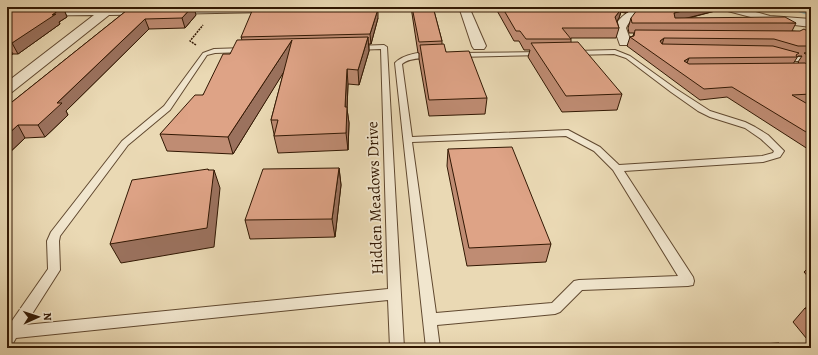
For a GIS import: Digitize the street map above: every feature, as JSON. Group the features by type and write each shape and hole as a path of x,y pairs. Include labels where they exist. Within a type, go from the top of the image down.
{"street":[{"path":"7,14 109,9 370,7"},
{"path":"464,7 479,46"},
{"path":"625,38 621,25 626,16 663,7"},
{"path":"724,7 770,19 811,22"},
{"path":"7,89 109,9"}],"lane":[{"name":"Hidden Meadows Drive","path":"345,48 384,47 397,348"},
{"path":"10,336 54,270 53,241 55,235 125,143 167,108 206,53 214,51 258,50"},
{"path":"568,53 614,52 628,57 702,110 716,117 747,125 769,140 779,151 777,155 763,159 618,168"},
{"path":"433,348 398,63 414,56 552,54"},
{"path":"777,54 794,62 811,59"},
{"path":"407,140 568,133 597,150 618,168 688,281 579,285 555,308 430,320"},
{"path":"10,336 394,294"}],"path":[{"path":"203,25 190,41 196,44 196,49 206,53"}],"building":[{"path":"63,7 52,15 56,14 12,43 7,43 8,8"},
{"path":"131,7 192,7 182,18 145,19 57,103 62,103 38,125 18,125 7,135 7,106"},
{"path":"412,7 433,7 442,41 419,42"},
{"path":"502,7 553,7 558,10 622,8 615,17 619,28 562,28 571,39 526,39 520,31 516,31"},
{"path":"645,7 698,7 674,13 675,18 785,17 796,23 632,23 631,18 637,10"},
{"path":"378,9 370,34 241,37 252,11"},
{"path":"804,29 811,33 811,36 806,36 811,38 811,46 798,46 774,39 664,38 660,41 662,44 773,46 799,53 796,55 797,57 689,58 684,61 689,64 805,63 811,66 811,94 792,95 811,106 811,135 732,87 704,89 630,37 634,36 635,30 800,31"},
{"path":"368,37 358,70 347,69 345,107 347,107 346,133 274,136 278,120 271,120 292,40 228,137 160,134 195,95 203,95 223,54 230,54 237,40"},
{"path":"578,42 622,94 566,96 531,43"},
{"path":"444,44 446,52 469,51 487,98 429,100 420,45"},
{"path":"811,52 811,57 804,53"},
{"path":"512,147 551,244 469,248 448,149"},
{"path":"339,168 332,219 245,220 263,169"},
{"path":"208,169 214,170 207,228 110,244 132,180"},
{"path":"805,308 811,308 811,315"},
{"path":"779,343 782,348 692,348"}],"waterway":[{"path":"806,7 811,9"}]}
